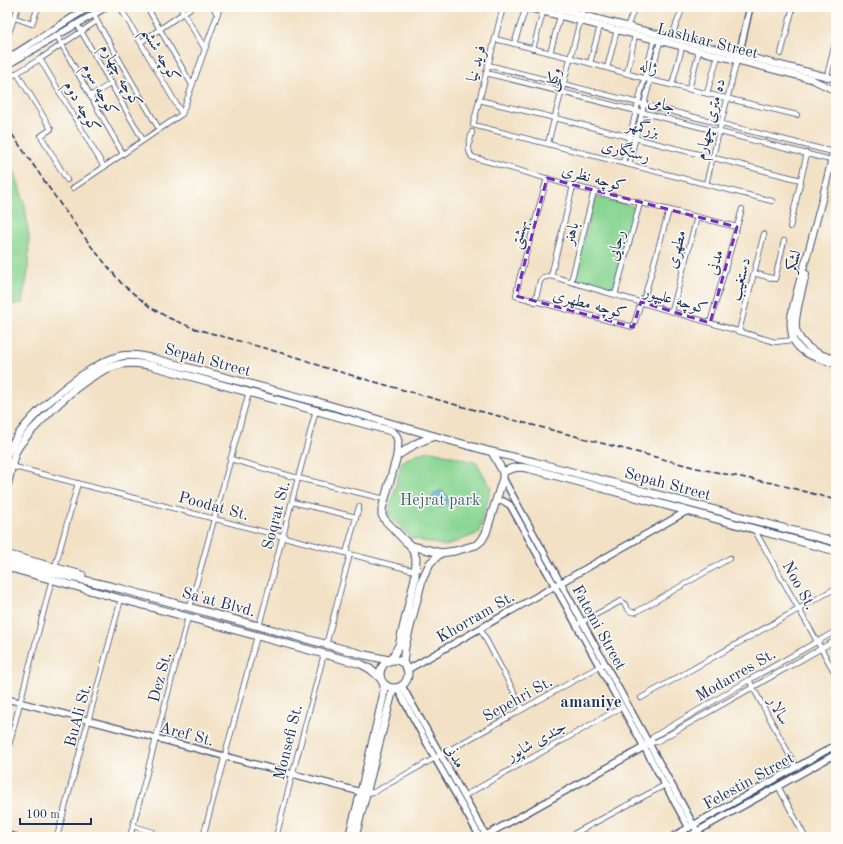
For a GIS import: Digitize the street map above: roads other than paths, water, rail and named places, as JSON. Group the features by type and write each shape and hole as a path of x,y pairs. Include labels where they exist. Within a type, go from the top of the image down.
{"main road":[{"path":"8,61 89,7"},
{"path":"8,61 57,36 106,7"},
{"name":"Lashkar Street","path":"525,7 560,16 627,26 811,79 836,91"},
{"name":"Lashkar Street","path":"550,7 600,26 682,47 718,56 738,58 827,76 836,80"},
{"path":"824,85 829,81 827,76"},
{"path":"836,80 836,91"},
{"name":"لشکر","path":"836,141 835,153 797,311 796,328 801,340 813,351 836,359"},
{"name":"لشکر","path":"794,340 791,328 791,318 814,233 831,160 835,153"},
{"path":"794,340 801,350 810,355 836,364"},
{"name":"Sepah Street","path":"7,454 22,430 40,410 58,394 87,371 104,361 122,356 151,358 318,402 434,436"},
{"name":"Sepah Street","path":"7,486 10,465 16,453 28,434 46,415 91,377 107,368 123,364 136,363 149,365 391,431 396,435 398,441 397,456"},
{"path":"316,410 318,402"},
{"path":"434,436 492,452 503,475 486,533 482,540 476,545 456,551 441,553 410,545 385,520 382,515 382,509 397,456 415,444 434,436"},
{"name":"Sepah Street","path":"492,452 836,542"},
{"name":"Sepah Street","path":"503,475 517,467 523,467 836,551"},
{"path":"390,660 398,645 415,578 416,558 410,545"},
{"path":"7,552 9,555 73,572 122,589"},
{"path":"382,682 388,688 397,688 405,683 407,679 408,674 405,666 405,647 422,580 430,563 441,553"},
{"path":"7,560 21,561 26,559"},
{"path":"7,560 40,572"},
{"path":"7,569 40,572"},
{"path":"7,569 23,576 121,599"},
{"name":"Sa'at Blvd.","path":"40,572 122,589 326,645 390,660"},
{"name":"Sa'at Blvd.","path":"40,572 121,599 361,664 370,669 382,682"},
{"path":"355,837 383,697 380,670 385,662 390,660 397,660 405,666"},
{"path":"349,837 397,688"}],"street":[{"path":"7,38 18,7"},
{"path":"7,15 32,24 38,7"},
{"name":"کوچه ششم","path":"120,7 182,114"},
{"path":"147,7 192,85"},
{"path":"180,7 205,49"},
{"path":"140,42 192,7"},
{"path":"213,7 217,14"},
{"path":"73,188 182,114 220,7"},
{"name":"فرید نیا","path":"473,125 503,7"},
{"path":"514,44 525,7"},
{"name":"وکیلی","path":"548,143 585,7"},
{"path":"627,26 635,7"},
{"path":"671,38 682,7"},
{"path":"738,58 749,8 741,7"},
{"path":"781,54 793,7"},
{"path":"533,49 543,12"},
{"path":"94,14 160,129"},
{"path":"550,53 560,16"},
{"path":"7,79 62,45 97,21"},
{"name":"کوچه چهارم","path":"77,24 112,83 143,140"},
{"path":"590,63 600,26"},
{"path":"607,68 617,30"},
{"path":"627,73 635,35"},
{"name":"کوچه سوم","path":"57,36 123,154"},
{"path":"827,76 836,38"},
{"name":"ژاله","path":"495,39 648,79 797,115"},
{"path":"626,164 635,139 644,104 657,40"},
{"path":"672,85 682,47"},
{"path":"689,89 700,51"},
{"path":"707,93 718,56"},
{"name":"ده متری چهارم","path":"706,184 738,58"},
{"name":"کوچه دوم","path":"40,59 104,167"},
{"path":"488,65 835,153"},
{"path":"16,73 51,129 41,136 67,180"},
{"name":"جامی","path":"486,73 831,160"},
{"path":"626,164 630,137 638,103 648,79"},
{"path":"90,96 112,83"},
{"name":"بزرگمهر","path":"479,100 801,180"},
{"name":"رستگاری","path":"473,125 772,201"},
{"name":"کوچه نظری","path":"472,132 468,151 472,157 573,186 737,227"},
{"path":"790,227 808,153"},
{"name":"بهشتی","path":"516,296 547,178"},
{"path":"535,302 540,281 544,277 551,276 573,186"},
{"name":"باهنر","path":"571,282 594,191"},
{"name":"رجایی","path":"615,295 640,203"},
{"name":"مدنی","path":"710,323 742,209"},
{"path":"641,302 645,295 669,210"},
{"name":"مطهری","path":"672,311 697,217"},
{"name":"دستغیب","path":"739,331 764,234"},
{"path":"754,273 775,279 784,241"},
{"name":"کوچه علیپور","path":"551,276 775,342 794,340"},
{"name":"کوچه مطهری","path":"516,296 633,327 641,302"},
{"path":"190,608 249,392"},
{"name":"Soqrat St.","path":"259,626 316,410"},
{"path":"230,459 298,478 385,499"},
{"name":"Poodat St.","path":"10,465 415,571"},
{"name":"Fatemi Street","path":"503,475 582,622 650,743 691,826"},
{"path":"55,567 78,483"},
{"name":"Fatemi Street","path":"496,502 503,501 510,505 665,785 691,826 698,831"},
{"path":"292,502 356,517"},
{"path":"326,645 359,507"},
{"path":"561,582 687,510"},
{"name":"Noo St.","path":"754,529 836,675"},
{"path":"577,625 621,601 630,612 636,612 730,558"},
{"name":"Khorram St.","path":"405,666 480,628 561,582"},
{"path":"7,753 51,583"},
{"path":"641,698 836,588"},
{"name":"BuAli St.","path":"57,837 121,599"},
{"name":"Dez St.","path":"130,837 188,617"},
{"path":"480,628 523,709"},
{"name":"Modarres St.","path":"650,743 653,737 749,680 836,631"},
{"path":"203,837 257,636"},
{"name":"Modarres St.","path":"484,837 644,746 656,742 836,640"},
{"name":"Monsefi St.","path":"276,837 324,654"},
{"name":"Sepehri St.","path":"364,792 374,792 606,663"},
{"name":"سالار","path":"749,680 796,768"},
{"name":"مدنی","path":"397,688 484,837"},
{"name":"Aref St.","path":"7,699 364,792"},
{"name":"جندی شاپور","path":"464,796 622,707"},
{"name":"Felestin Street","path":"672,837 836,745"},
{"name":"Felestin Street","path":"687,837 836,754"},
{"name":"مدنی","path":"438,756 464,796 484,837"},
{"path":"568,837 665,785"},
{"path":"778,786 806,837"},
{"path":"133,826 153,832"},
{"path":"7,834 16,837"}],"water":[{"path":"440,491 447,496 448,499 443,506 440,507 433,502 432,499 437,492"}],"railway":[{"path":"7,127 63,208 122,284 150,307 169,318 193,328 300,358 323,367 460,406 697,468 777,484 836,500"}],"district":[{"name":"amaniye","path":"591,701"}],"park label":[{"name":"Hejrat park","path":"440,499"}]}
